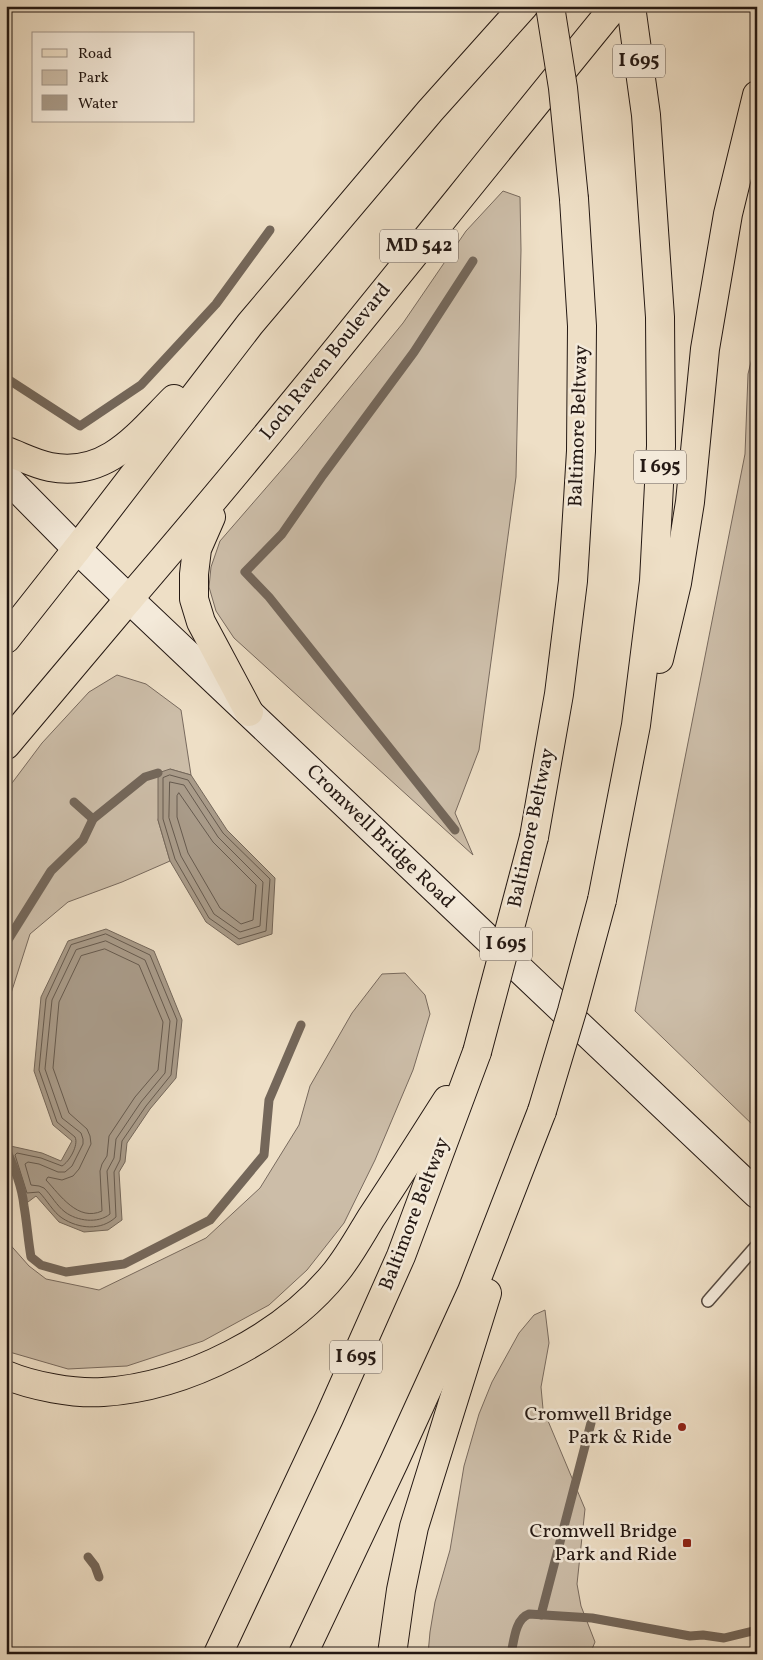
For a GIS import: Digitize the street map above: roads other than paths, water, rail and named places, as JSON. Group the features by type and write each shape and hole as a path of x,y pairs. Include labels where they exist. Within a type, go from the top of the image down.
{"main road":[{"path":"6,639 250,324 430,111 524,6"},
{"name":"Baltimore Beltway","path":"218,1654 329,1418 401,1256 478,1052 534,836 560,685 573,581 581,451 582,326 574,199 563,88 550,6"},
{"name":"Loch Raven Boulevard","path":"6,745 224,488 488,160 615,6"},
{"name":"I 695","path":"303,1654 472,1291 542,1112 602,900 636,725 654,581 661,446 660,317 646,115 631,6"},
{"path":"617,817 644,728 677,583 690,502 705,349 728,214 757,95"},
{"path":"6,451 49,467 77,469 103,462 123,449 250,324"},
{"name":"Cromwell Bridge Road","path":"6,477 129,599 757,1194"},
{"path":"224,488 196,549 194,599 201,622 249,712"},
{"path":"6,1375 57,1389 102,1392 144,1386 185,1375 218,1360 269,1332 302,1307 336,1272 478,1052"},
{"path":"392,1654 401,1590 414,1527 486,1295 530,1140"}],"lane":[{"path":"708,1301 757,1245"}],"water":[{"path":"170,769 191,775 227,830 275,878 272,934 238,945 206,922 170,861 158,820 158,773"},
{"path":"106,929 154,951 182,1020 176,1078 150,1109 127,1143 125,1162 119,1172 122,1220 108,1230 84,1232 59,1222 36,1196 24,1205 6,1145 42,1153 61,1161 72,1141 53,1125 34,1071 41,997 68,941"}],"waterway":[{"path":"6,378 80,426 141,385 216,304 270,230"},
{"path":"455,830 269,597 245,572 282,534 414,352 473,261"},
{"path":"6,943 51,871 83,840 93,819 145,777 158,773"},
{"path":"74,802 93,819"},
{"path":"6,1149 21,1191 31,1257 41,1265 66,1272 124,1264 210,1220 264,1155 269,1100 301,1025"},
{"path":"541,1615 591,1423"},
{"path":"88,1557 95,1566 99,1577"},
{"path":"511,1654 518,1625 529,1614 592,1618 690,1636 703,1635 724,1638 757,1630"}],"place":[{"name":"Cromwell Bridge Park & Ride","path":"682,1427"},
{"name":"Cromwell Bridge Park and Ride","path":"687,1543"}]}
